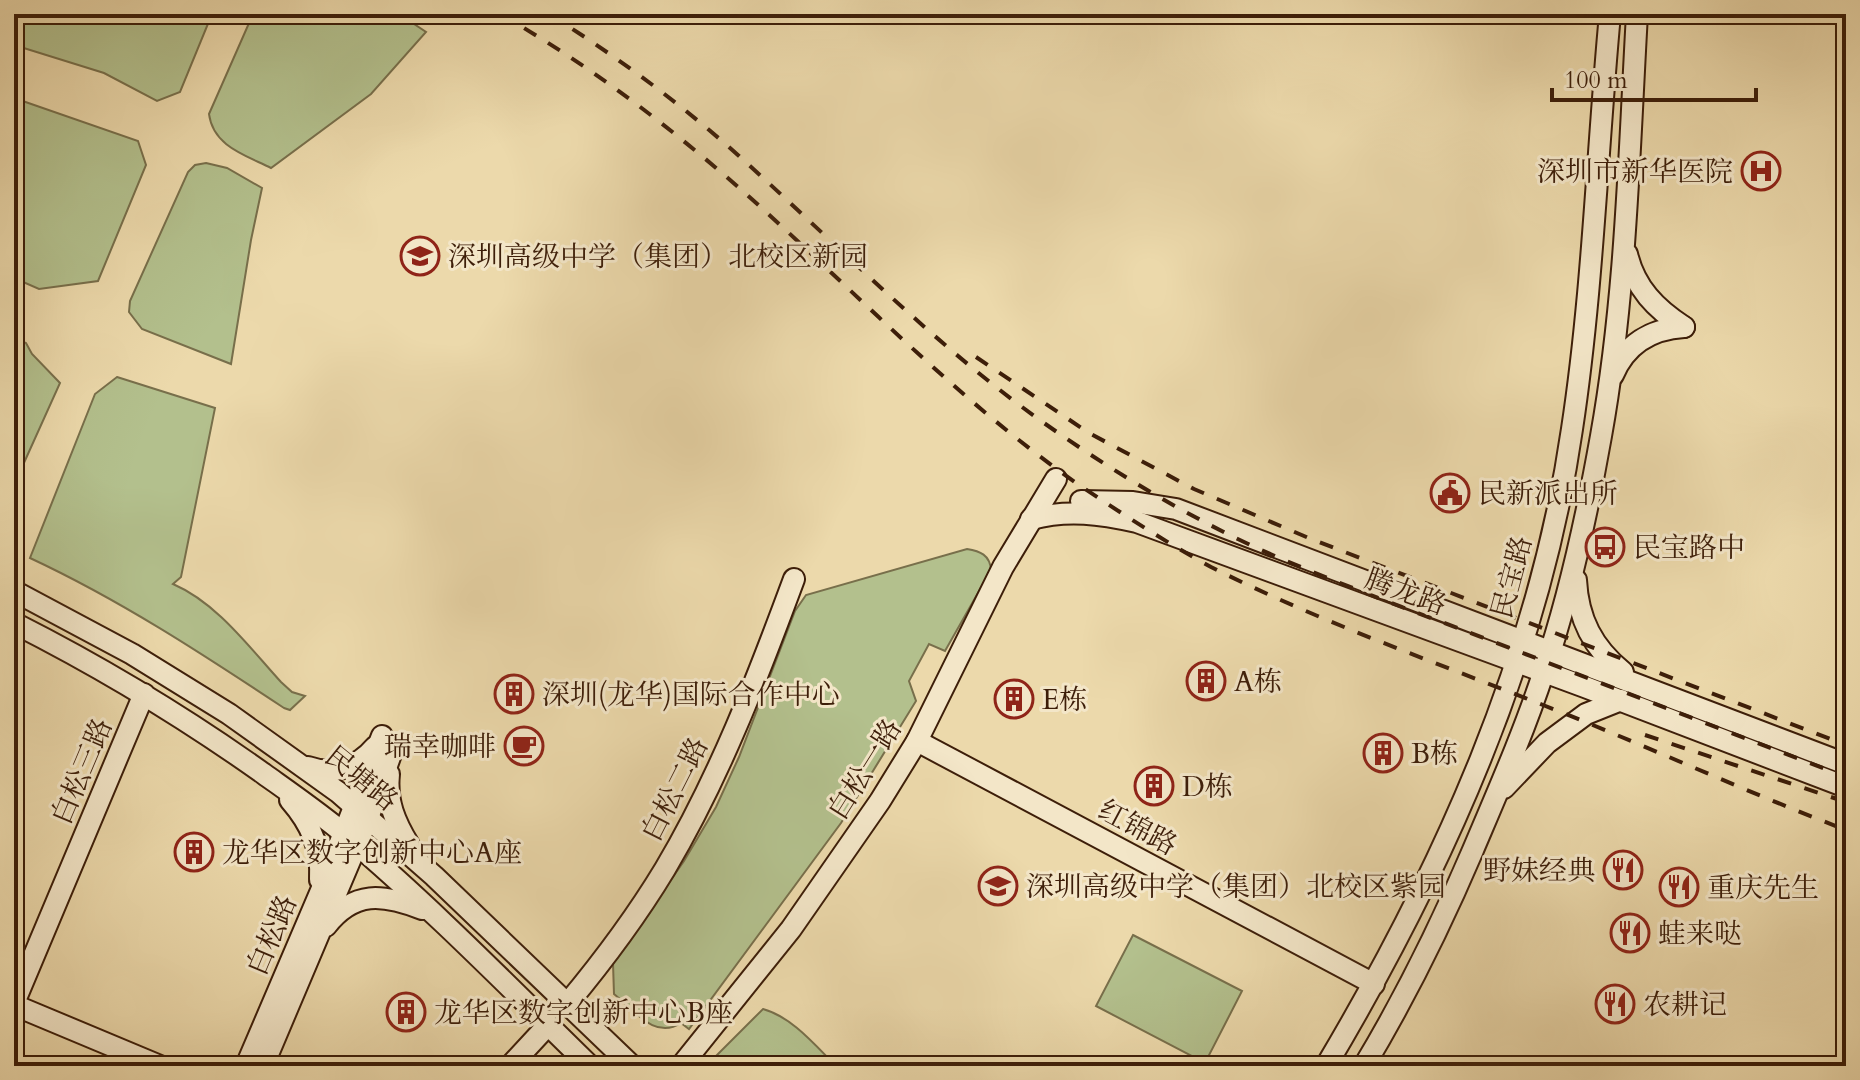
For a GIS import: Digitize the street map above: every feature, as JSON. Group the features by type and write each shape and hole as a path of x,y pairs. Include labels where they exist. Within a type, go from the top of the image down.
{"main road":[{"name":"民宝路","path":"1326,1066 1374,984 1450,836 1523,640 1553,527 1572,429 1589,275 1610,14"},
{"name":"民宝路","path":"1364,1066 1396,1014 1432,944 1498,793 1544,672 1576,559 1608,386 1625,230 1637,14"},
{"path":"1608,386 1620,359 1638,341 1664,329 1684,327 1653,304 1639,285 1629,263 1625,230"},
{"name":"白松一路","path":"681,1066 791,929 880,801 917,741 1003,567 1056,479"},
{"name":"腾龙路","path":"1034,513 1081,501 1133,502 1176,509 1846,764"},
{"name":"腾龙路","path":"1034,513 1094,513 1137,522 1621,700 1846,787"},
{"path":"1576,559 1578,601 1591,638 1608,660 1643,686"},
{"name":"白松二路","path":"568,1003 634,918 689,826 727,746 794,579"},
{"name":"民塘路","path":"14,591 132,654 229,714 300,763 434,876 632,1066"},
{"name":"民塘路","path":"14,623 144,694 274,781 350,839 433,913 590,1066"},
{"name":"白松三路","path":"14,1004 144,694"},
{"path":"1498,793 1547,743 1586,714 1621,700"},
{"path":"300,763 320,771 345,768 388,741"},
{"path":"388,741 391,808 397,825 434,876"},
{"name":"白松路","path":"263,1066 317,939 350,839 388,741"},
{"name":"红锦路","path":"917,741 1374,984"},
{"path":"274,781 314,835 321,861 318,896"},
{"name":"白松路","path":"246,1066 318,896 350,839"},
{"path":"317,939 348,905 370,897 393,898 433,913"},
{"path":"14,1004 160,1066"},
{"path":"510,1066 548,1025"}],"green space":[{"path":"14,14 212,14 180,92 157,101 104,73 14,45"},
{"path":"253,14 399,14 426,32 371,94 271,168 224,142 212,125 209,114"},
{"path":"14,98 138,141 146,165 98,281 39,289 14,278"},
{"path":"206,163 227,168 262,188 231,364 142,329 129,312 130,301 188,172 195,165"},
{"path":"14,338 26,343 32,354 60,383 14,485"},
{"path":"117,377 215,408 181,577 173,584 204,602 281,682 292,692 305,696 290,710 128,609 30,558 95,394"},
{"path":"967,549 984,555 991,570 945,651 929,644 909,681 916,701 841,823 689,1029 681,1023 663,1028 646,1021 614,994 613,963 684,861 716,807 739,757 795,611 806,595"},
{"path":"1133,935 1242,991 1205,1063 1096,1006"},
{"path":"763,1009 793,1025 836,1066 706,1066"}],"railway":[{"path":"500,14 565,54 657,120 745,193 993,419 1082,487 1162,539 1211,567 1292,605 1846,830"},
{"path":"549,14 623,63 694,117 925,328 1003,393 1070,441 1150,491 1261,550 1318,574 1846,777"},
{"path":"976,357 1089,433 1194,489 1311,539 1846,745"},
{"path":"1645,735 1846,802"}],"place":[{"name":"深圳市新华医院","path":"1761,171"},
{"name":"深圳高级中学（集团）北校区新园","path":"420,256"},
{"name":"民新派出所","path":"1450,493"},
{"name":"民宝路中","path":"1605,547"},
{"name":"A栋","path":"1206,681"},
{"name":"深圳(龙华)国际合作中心","path":"514,694"},
{"name":"E栋","path":"1014,699"},
{"name":"瑞幸咖啡","path":"524,746"},
{"name":"B栋","path":"1383,753"},
{"name":"D栋","path":"1154,786"},
{"name":"龙华区数字创新中心A座","path":"194,852"},
{"name":"野妹经典","path":"1623,870"},
{"name":"深圳高级中学（集团）北校区紫园","path":"998,886"},
{"name":"重庆先生","path":"1679,887"},
{"name":"蛙来哒","path":"1630,933"},
{"name":"农耕记","path":"1615,1004"},
{"name":"龙华区数字创新中心B座","path":"406,1012"}]}
